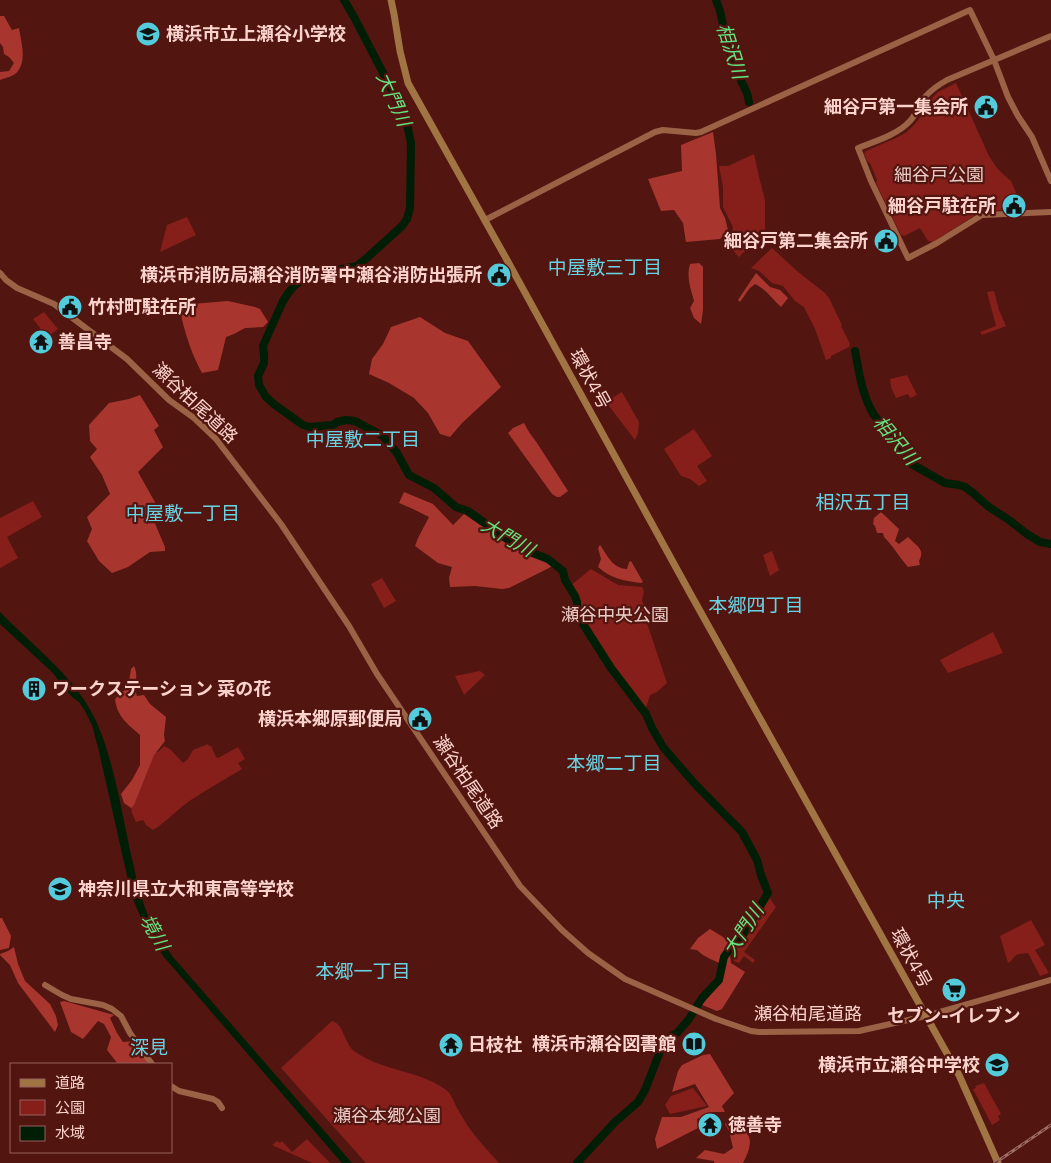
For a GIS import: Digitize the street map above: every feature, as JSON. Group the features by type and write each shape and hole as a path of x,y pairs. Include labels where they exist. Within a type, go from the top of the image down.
{"main road":[{"name":"環状4号","path":"391,0 402,63 408,83 959,1075 999,1163"},
{"path":"944,1048 962,1074 994,1144 999,1163"}],"street":[{"path":"485,220 655,132 663,130 701,132 970,10 994,60 1008,97 1032,137 1051,181"},
{"path":"1051,36 939,85 924,98 918,111 902,129 858,148 871,182 908,258 937,243 982,215 1051,212"},
{"name":"瀬谷柏尾道路","path":"0,274 17,288 54,304 127,359 169,400 194,418 216,439 282,524 349,626 377,674 520,886 588,953 625,979 716,1019 750,1031 759,1032 858,1032 926,1016 1051,980"},
{"path":"45,985 71,999 112,1008 121,1016 130,1033 151,1063"},
{"path":"172,1087 184,1092 213,1098 222,1108"}],"green space":[{"name":"細谷戸公園","path":"956,83 989,156 997,168 1011,181 1018,197 1004,198 1004,210 980,212 933,242 928,241 920,228 904,236 901,235 876,183 877,180 870,163 864,154 866,151 907,132 922,115 929,101 938,92"},
{"path":"754,154 765,200 765,231 739,257 732,247 736,235 732,233 733,227 723,207 723,187 719,166 728,166"},
{"path":"187,217 196,235 160,252 167,225"},
{"path":"772,248 829,298 850,344 849,347 826,360 815,329 804,307 795,301 783,286 772,283 759,271 751,268"},
{"path":"994,291 1006,326 982,335 980,332 996,326 987,292"},
{"path":"44,312 58,329 47,337 33,319"},
{"path":"907,375 917,395 910,398 908,394 896,398 890,379"},
{"path":"622,392 639,422 635,440 606,402"},
{"path":"694,429 712,456 697,466 707,481 699,486 690,479 681,476 664,449"},
{"path":"33,501 42,517 7,537 18,558 0,568 0,518"},
{"path":"772,551 779,570 770,576 763,555"},
{"name":"瀬谷中央公園","path":"591,569 618,585 642,587 644,591 642,601 650,617 646,620 667,683 657,692 650,695 645,711 613,667 578,612 578,602 570,586"},
{"path":"382,578 396,601 384,608 371,584"},
{"path":"993,632 1003,653 948,673 940,660"},
{"path":"480,671 485,675 464,695 455,676"},
{"path":"208,744 218,758 238,747 245,759 238,763 242,769 189,802 153,830 143,820 136,822 130,800 154,751 158,752 164,746 170,749 183,763 188,759 193,750"},
{"path":"766,893 776,907 744,952 755,960 753,963 744,956 739,963 734,961 734,955 729,951 750,922"},
{"path":"1031,920 1045,945 1035,950 1049,973 1040,976 1028,953 1016,955 1008,963 1000,936"},
{"name":"瀬谷本郷公園","path":"332,1021 342,1030 351,1048 365,1058 423,1078 445,1089 467,1125 499,1163 366,1163 281,1068"},
{"path":"984,1083 1001,1114 998,1116 1000,1120 992,1125 973,1089 976,1088 975,1086"},
{"path":"693,1088 707,1106 670,1114 665,1105 671,1096"},
{"path":"307,1139 330,1163 312,1163 272,1145 277,1141 280,1143 282,1141 292,1152"}],"shaded area":[{"path":"0,16 4,16 12,30 19,28 23,56 21,67 17,73 0,80 0,72 9,71 14,63 4,54 0,43"},
{"path":"713,132 720,208 728,230 720,239 686,242 683,223 674,210 661,211 648,179 682,171 681,145"},
{"path":"699,263 703,267 703,310 701,324 694,318 690,308 694,301 689,283 690,264"},
{"path":"756,273 770,287 780,290 788,298 781,307 766,291 755,284 740,302 738,300"},
{"path":"228,301 260,309 268,322 263,327 245,328 226,337 218,370 202,373 189,343 180,311 192,304"},
{"path":"420,317 445,333 468,341 501,387 462,423 450,437 440,434 428,413 414,398 369,374 372,359 383,344 391,327"},
{"path":"140,395 159,426 154,430 163,447 138,472 156,504 151,514 165,551 150,552 128,567 112,573 99,561 87,541 92,529 87,517 110,494 102,475 90,457 97,449 90,441 89,425 109,403"},
{"path":"524,423 568,491 560,497 552,494 508,433 513,428"},
{"path":"404,492 433,504 453,525 464,514 514,548 555,564 509,588 450,587 449,578 452,567 438,563 415,546 429,517 399,503"},
{"path":"881,512 899,529 895,541 899,544 908,537 919,548 921,551 920,565 908,567 884,537 883,533 877,533 873,524 874,518"},
{"path":"600,545 614,564 627,569 631,561 643,582 618,579 598,567 601,559 598,548"},
{"path":"134,666 136,682 134,687 137,696 144,695 150,704 166,717 165,741 154,755 134,805 131,808 124,803 121,794 132,780 140,765 140,735 127,724 118,711 115,699 128,687 131,669"},
{"path":"0,918 2,918 11,936 9,948 0,950"},
{"path":"710,929 731,942 724,950 730,956 731,963 745,972 722,1009 717,1011 702,1005 720,982 726,965 710,959 697,950 690,949 698,938"},
{"path":"14,947 25,981 50,1004 56,1016 58,1025 55,1032 18,983 10,965 0,955"},
{"path":"64,1001 114,1015 110,1018 123,1042 134,1041 148,1063 117,1063 107,1050 111,1037 104,1024 98,1021 83,1039 71,1032 60,1002"},
{"path":"710,1054 734,1093 722,1106 725,1112 711,1112 697,1119 698,1128 657,1149 655,1139 662,1117 681,1117 709,1107 695,1084 672,1092 678,1071 682,1065 703,1055"},
{"path":"734,1117 747,1133 750,1143 743,1163 714,1163 714,1161 696,1158 705,1150 724,1154 733,1148 729,1131 725,1124"}],"water":[{"name":"境川","path":"0,612 67,678 89,707 97,723 109,756 118,790 142,899 153,926 161,939 173,957 352,1163 342,1163 164,957 141,918 131,893 92,725 79,702 71,696 52,672 0,624"}],"waterway":[{"name":"大門川","path":"344,0 405,115 411,143 410,208 407,219 402,226 357,266 317,274 304,279 289,292 283,301 263,346 264,363 258,376 259,385 266,397 303,425 310,427 333,425 346,420 355,421 383,436 397,453 409,475 434,488 456,507 468,511 511,542 548,559 563,571 565,580 575,596 578,613 583,624 611,668 646,714 663,747 694,783 742,832 757,860 768,893 743,935 735,941 724,957 719,980 702,998 689,1019 677,1033 671,1036 661,1049 645,1090 638,1102 615,1122 577,1163"},
{"name":"相沢川","path":"716,0 736,70 747,93 749,102"},
{"name":"相沢川","path":"855,351 862,384 870,408 905,451 910,463 945,483 965,487 1027,534 1040,542 1051,544"}],"railway":[{"path":"995,1163 1051,1125"}],"place":[{"name":"横浜市立上瀬谷小学校","path":"148,34"},
{"name":"細谷戸第一集会所","path":"986,107"},
{"name":"細谷戸駐在所","path":"1014,206"},
{"name":"細谷戸第二集会所","path":"886,241"},
{"name":"横浜市消防局瀬谷消防署中瀬谷消防出張所","path":"499,275"},
{"name":"竹村町駐在所","path":"70,307"},
{"name":"善昌寺","path":"41,342"},
{"name":"ワークステーション 菜の花","path":"34,689"},
{"name":"横浜本郷原郵便局","path":"420,719"},
{"name":"神奈川県立大和東高等学校","path":"60,889"},
{"name":"セブン-イレブン","path":"954,990"},
{"name":"横浜市瀬谷図書館","path":"694,1044"},
{"name":"日枝社","path":"451,1045"},
{"name":"横浜市立瀬谷中学校","path":"997,1065"},
{"name":"徳善寺","path":"710,1125"}],"district":[{"name":"中屋敷三丁目","path":"605,267"},
{"name":"中屋敷二丁目","path":"363,439"},
{"name":"相沢五丁目","path":"863,502"},
{"name":"中屋敷一丁目","path":"183,513"},
{"name":"本郷四丁目","path":"756,605"},
{"name":"本郷二丁目","path":"614,763"},
{"name":"中央","path":"946,900"},
{"name":"本郷一丁目","path":"363,971"},
{"name":"深見","path":"149,1047"}]}
